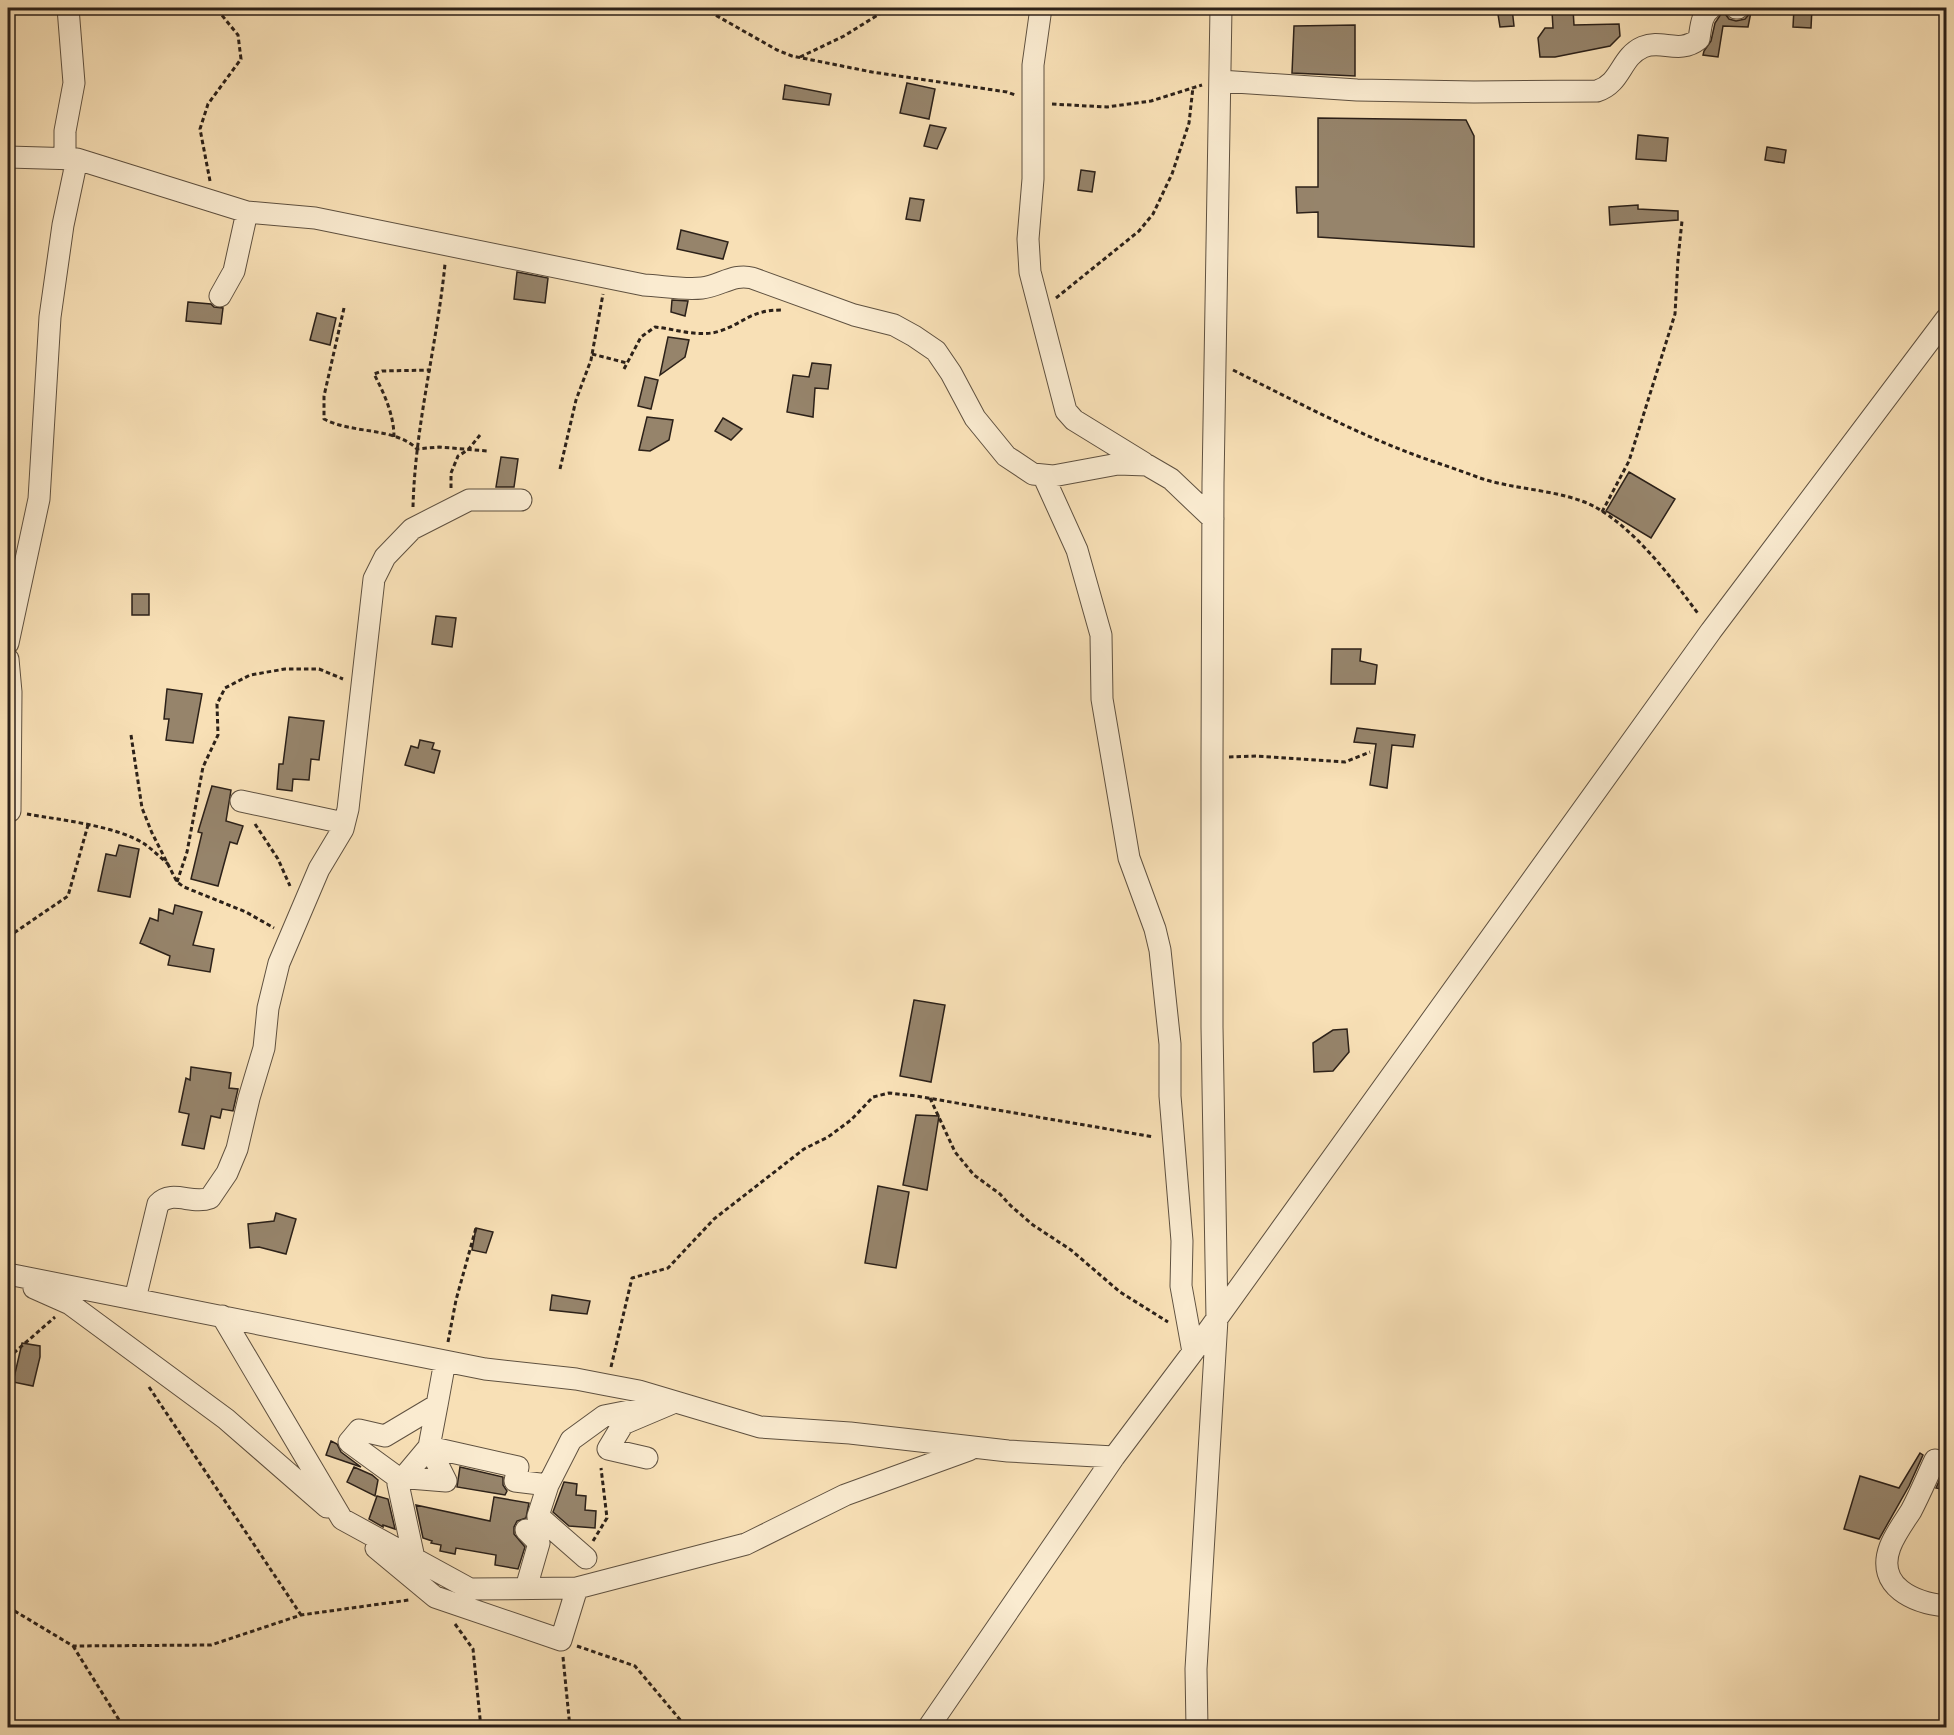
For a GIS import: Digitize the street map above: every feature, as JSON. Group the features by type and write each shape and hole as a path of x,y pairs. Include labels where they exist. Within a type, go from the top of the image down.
{"street":[{"path":"8,643 39,499 50,317 71,159 65,131 74,83 68,8"},
{"path":"1041,8 1033,65 1033,179 1028,239 1030,272 1066,411 1074,420 1170,479 1213,519"},
{"path":"1197,1728 1196,1669 1217,1319 1212,1027 1212,758 1213,519 1221,8"},
{"path":"1220,81 1357,90 1597,91 1612,84 1629,56 1641,48 1652,45 1680,47 1694,43 1698,39 1702,19 1706,11 1711,8"},
{"path":"8,157 71,159 246,212 315,218 644,285 694,289 746,276 854,315 894,325 936,351 951,373 975,418 1006,456 1033,474 1053,476 1118,464 1147,465"},
{"path":"220,296 234,271 246,212"},
{"path":"928,1728 1192,1344 1217,1319 1711,631 1947,319"},
{"path":"1042,475 1077,550 1101,635 1102,699 1129,858 1155,929 1160,950 1170,1044 1170,1096 1182,1241 1181,1286 1192,1344"},
{"path":"135,1299 158,1204 170,1197 200,1200 210,1198 233,1161 264,1048 271,994 279,963 320,869 340,835 348,809 374,579 385,557 412,529 469,500 520,500"},
{"path":"8,659 11,692 10,811"},
{"path":"241,801 344,823"},
{"path":"8,1275 485,1369 576,1379 607,1385 760,1427 850,1433 975,1448 1114,1457"},
{"path":"8,1275 70,1304 226,1419 435,1597 561,1640"},
{"path":"222,1316 342,1520 561,1640"},
{"path":"414,1558 398,1484 429,1447 445,1361"},
{"path":"647,1458 608,1449 622,1424 675,1402"},
{"path":"586,1558 538,1516 548,1485 570,1440 604,1416 675,1402"},
{"path":"429,1447 446,1481 397,1478 349,1442 359,1430 385,1436 437,1406"},
{"path":"429,1447 518,1467 515,1481 548,1485"},
{"path":"471,1589 577,1588 746,1544 845,1495 975,1448"},
{"path":"1935,1460 1912,1509 1889,1548 1888,1568 1891,1581 1907,1596 1933,1605 1947,1606"},
{"path":"526,1530 539,1543 526,1588"},
{"path":"561,1640 577,1588"}],"path":[{"path":"216,8 238,35 241,59 208,104 200,129 207,173 217,202"},
{"path":"703,8 777,50 799,57 872,72 1007,92 1034,104 1107,107 1151,101 1220,81"},
{"path":"799,57 844,36 889,8"},
{"path":"1041,310 1140,231 1153,214 1172,174 1189,123 1193,87"},
{"path":"1602,512 1629,461 1675,314 1682,221"},
{"path":"412,529 414,469 431,370 447,244"},
{"path":"560,469 576,400 592,354 606,278"},
{"path":"344,308 324,396 324,419 338,427 366,430 409,440 417,449"},
{"path":"624,369 641,337 654,327 703,334 720,331 765,310 784,310"},
{"path":"592,354 627,363"},
{"path":"1215,362 1353,429 1415,455 1487,480 1571,498 1595,507 1617,522 1658,562 1711,631"},
{"path":"394,437 394,425 383,392 374,374 382,371 431,370"},
{"path":"454,507 451,473 458,456 468,450 480,435"},
{"path":"417,449 439,447 487,451"},
{"path":"177,882 187,852 203,767 218,735 216,704 225,688 249,675 285,669 319,669 352,682 362,689"},
{"path":"130,735 142,808 177,882 246,912 291,938"},
{"path":"1212,758 1257,756 1345,762 1370,752"},
{"path":"241,801 278,859 302,912"},
{"path":"10,811 88,825 117,833 145,844 169,866"},
{"path":"8,937 68,896 88,825"},
{"path":"607,1385 632,1278 668,1268 714,1219 804,1149 828,1137 851,1120 873,1097 889,1093 930,1098 1173,1141"},
{"path":"930,1098 955,1152 974,1175 1000,1194 1033,1225 1071,1250 1120,1292 1192,1344"},
{"path":"445,1361 456,1300 476,1228"},
{"path":"8,1358 70,1304"},
{"path":"143,1378 301,1615"},
{"path":"586,1558 590,1546 607,1518 601,1464 608,1449"},
{"path":"73,1646 211,1645 301,1615 435,1597"},
{"path":"8,1607 73,1646 124,1728"},
{"path":"454,1623 474,1648 481,1728"},
{"path":"570,1728 561,1640 635,1666 687,1728"}],"building":[{"path":"1497,8 1512,8 1514,26 1500,27"},
{"path":"1794,8 1812,8 1811,28 1793,27"},
{"path":"1573,9 1574,25 1619,24 1620,36 1610,46 1555,57 1540,57 1538,38 1545,28 1553,28 1552,11"},
{"path":"1723,11 1729,19 1736,21 1745,19 1751,12 1748,27 1723,26 1718,57 1703,55 1711,41 1715,23"},
{"path":"1355,25 1355,76 1292,73 1294,26"},
{"path":"907,83 935,89 929,119 900,113"},
{"path":"785,85 831,94 829,105 783,99"},
{"path":"1318,118 1466,120 1474,136 1474,247 1318,237 1318,212 1297,213 1296,187 1318,187"},
{"path":"930,125 946,128 937,149 924,146"},
{"path":"1638,135 1668,138 1666,161 1636,159"},
{"path":"1767,147 1786,150 1784,163 1765,160"},
{"path":"1081,170 1095,172 1092,192 1078,190"},
{"path":"910,198 924,200 920,221 906,219"},
{"path":"1638,205 1638,209 1678,211 1678,220 1610,225 1609,207"},
{"path":"681,230 728,242 723,259 677,249"},
{"path":"517,272 548,278 545,303 514,299"},
{"path":"672,300 688,301 685,316 671,312"},
{"path":"188,302 211,304 214,307 223,308 221,324 186,321"},
{"path":"317,313 336,318 330,345 310,340"},
{"path":"668,337 689,340 685,357 660,375"},
{"path":"812,363 831,365 828,389 815,388 813,417 787,412 793,375 809,377"},
{"path":"645,377 658,380 651,409 638,406"},
{"path":"647,417 673,420 669,440 650,451 639,450"},
{"path":"723,418 742,429 731,440 715,431"},
{"path":"501,457 518,459 514,487 496,487"},
{"path":"1629,472 1675,499 1651,538 1606,511"},
{"path":"132,594 149,594 149,615 132,615"},
{"path":"436,616 456,618 452,647 432,644"},
{"path":"1332,649 1361,649 1360,661 1377,665 1375,684 1331,684"},
{"path":"167,689 202,694 193,743 166,740 169,719 164,719"},
{"path":"289,717 324,721 319,760 311,759 309,780 293,779 292,791 277,789 279,764 283,764"},
{"path":"1357,728 1415,735 1413,747 1392,745 1387,788 1370,785 1376,744 1354,742"},
{"path":"420,740 434,743 432,749 440,751 434,773 405,765 411,746 418,748"},
{"path":"212,786 231,790 226,821 243,826 237,844 230,842 218,886 191,879 202,833 198,832"},
{"path":"119,845 139,849 130,897 98,891 106,854 116,856"},
{"path":"175,905 202,912 193,945 214,949 210,972 168,965 170,956 140,943 150,918 158,921 159,909 173,914"},
{"path":"914,1000 945,1005 931,1082 900,1076"},
{"path":"1347,1029 1349,1052 1333,1071 1314,1072 1313,1043 1333,1030"},
{"path":"191,1067 231,1073 229,1088 238,1089 233,1111 222,1109 220,1118 211,1116 204,1149 182,1145 189,1114 179,1112 186,1078 190,1080"},
{"path":"916,1115 939,1116 927,1190 903,1185"},
{"path":"878,1186 909,1192 896,1268 865,1263"},
{"path":"276,1213 296,1219 286,1254 259,1247 250,1248 248,1224 274,1221"},
{"path":"476,1228 493,1232 486,1253 472,1250"},
{"path":"552,1295 590,1301 587,1314 550,1310"},
{"path":"22,1343 40,1346 40,1357 33,1386 13,1382"},
{"path":"331,1441 337,1444 341,1452 361,1467 326,1455"},
{"path":"1920,1453 1923,1455 1909,1486 1879,1539 1844,1529 1860,1476 1899,1488"},
{"path":"1946,1466 1947,1490 1936,1488"},
{"path":"354,1467 378,1480 375,1496 347,1482"},
{"path":"460,1467 503,1477 503,1485 507,1491 505,1495 457,1487"},
{"path":"564,1482 577,1484 576,1495 586,1496 585,1510 596,1511 595,1528 569,1526 553,1512"},
{"path":"377,1496 388,1499 395,1529 383,1525 383,1527 369,1519"},
{"path":"494,1497 529,1503 526,1518 517,1521 514,1527 514,1534 525,1547 518,1569 495,1565 496,1555 456,1548 455,1554 440,1551 441,1545 423,1538 416,1505 490,1521"}]}
